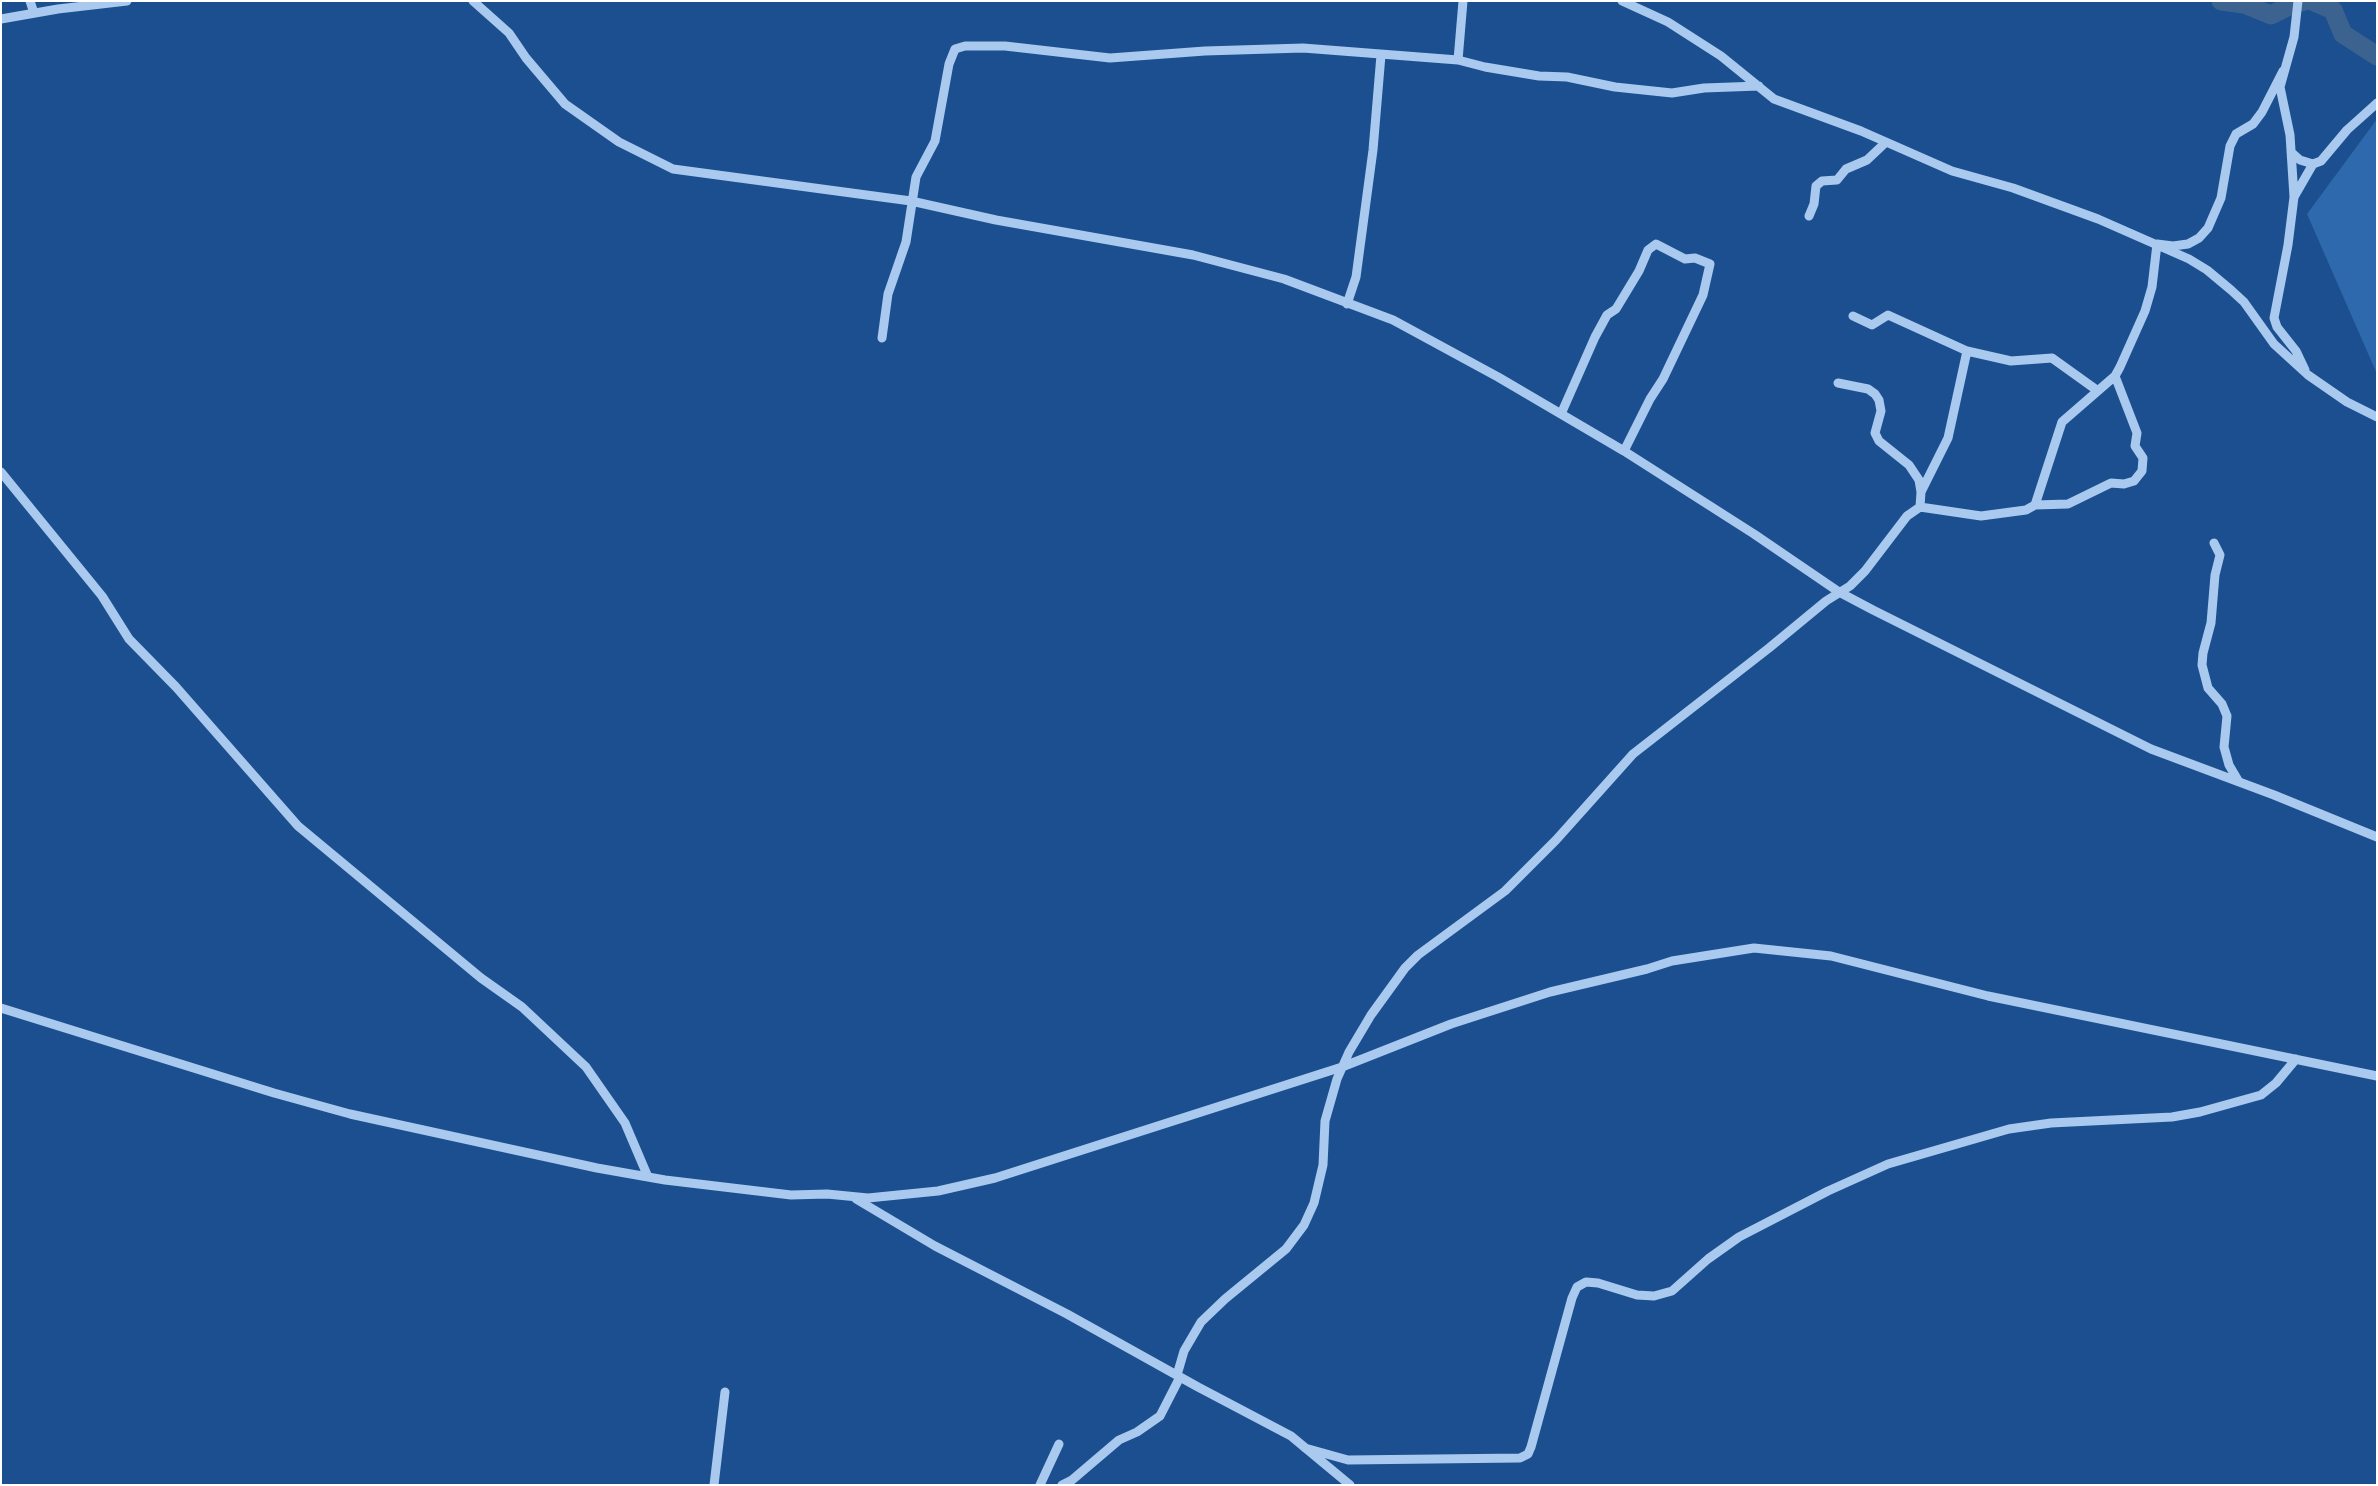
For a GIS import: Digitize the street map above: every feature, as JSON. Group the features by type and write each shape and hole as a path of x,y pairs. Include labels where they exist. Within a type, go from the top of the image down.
{"street":[{"path":"30,1 34,13"},
{"path":"1,19 97,2 127,1"},
{"path":"473,1 509,33 526,58 565,104 619,142 649,159 674,169 911,201 996,220 1214,260 1284,279 1393,320 1414,330 1624,450 1754,534 1839,592 2151,749 2377,837"},
{"path":"1458,60 1463,1"},
{"path":"1622,1 1668,22 1721,56 1774,99 1861,131 1885,143 1952,170 2013,188 2098,219 2188,259 2218,278 2244,302 2274,344 2308,374 2347,402 2377,417"},
{"path":"2298,1 2294,37 2283,70 2280,87 2291,152 2294,197 2288,246 2274,318 2278,327 2296,351 2308,374"},
{"path":"882,338 888,294 906,242 916,177 935,141 949,64 955,49 965,46 1004,46 1110,58 1235,50 1303,48 1458,60 1485,67 1540,76 1672,93 1704,88 1759,86"},
{"path":"1347,304 1356,278 1373,150 1381,55"},
{"path":"2157,244 2173,246 2188,244 2199,238 2208,228 2221,198 2230,146 2236,134 2253,124 2258,118 2283,70"},
{"path":"2294,197 2313,164 2320,161 2347,130 2377,103"},
{"path":"1810,216 1814,204 1816,186 1822,181 1837,180 1846,169 1867,160 1885,143"},
{"path":"2291,152 2300,160 2313,164"},
{"path":"1561,414 1595,337 1607,315 1616,309 1640,271 1648,250 1656,244 1684,259 1695,258 1710,264 1703,295 1663,380 1650,399 1624,450"},
{"path":"2035,505 2062,422 2115,376 2145,311 2152,287 2157,244"},
{"path":"1853,316 1872,325 1888,315 1967,351 2011,361 2052,358 2098,391"},
{"path":"1921,492 1948,438 1967,351"},
{"path":"1062,1485 1072,1480 1119,1440 1137,1432 1160,1416 1178,1376 1184,1351 1201,1322 1225,1299 1286,1249 1310,1214 1322,1165 1325,1121 1342,1067 1371,1016 1396,979 1418,955 1505,890 1556,840 1633,754 1839,592 1850,586 1865,570 1907,516 1920,508 1982,516 2026,510 2035,505 2068,504 2111,483 2124,484 2134,481 2142,471 2143,458 2135,446 2137,433 2115,376"},
{"path":"1838,383 1868,389 1879,400 1881,411 1874,433 1879,442 1909,465 1919,480 1921,492 1920,508"},
{"path":"1,472 102,596 129,639 176,687 298,826 481,978 522,1006 586,1067 625,1123 648,1177"},
{"path":"2214,543 2220,555 2215,575 2211,622 2202,665 2208,688 2222,704 2228,716 2224,747 2229,765 2239,782"},
{"path":"1,1008 274,1094 350,1114 597,1168 648,1177 791,1195 827,1194 854,1198 938,1191 972,1184 1063,1158 1342,1067 1452,1024 1550,992 1647,969 1672,961 1754,948 1831,956 1997,998 2377,1076"},
{"path":"1305,1448 1348,1460 1520,1458 1528,1454 1531,1447 1572,1298 1577,1287 1586,1282 1654,1296 1672,1290 1715,1253 1739,1237 1828,1191 1888,1164 2009,1129 2051,1123 2172,1117 2200,1112 2261,1095 2276,1083 2296,1058"},
{"path":"854,1198 935,1246 1067,1314 1291,1436 1350,1485"},
{"path":"714,1485 725,1392"},
{"path":"1040,1485 1059,1444"}],"shaded area":[{"path":"2377,119 2377,374 2307,214"}],"waterway":[{"path":"2221,1 2244,4 2271,15 2293,4 2304,1"},
{"path":"2312,1 2333,10 2343,34 2377,56"}]}
